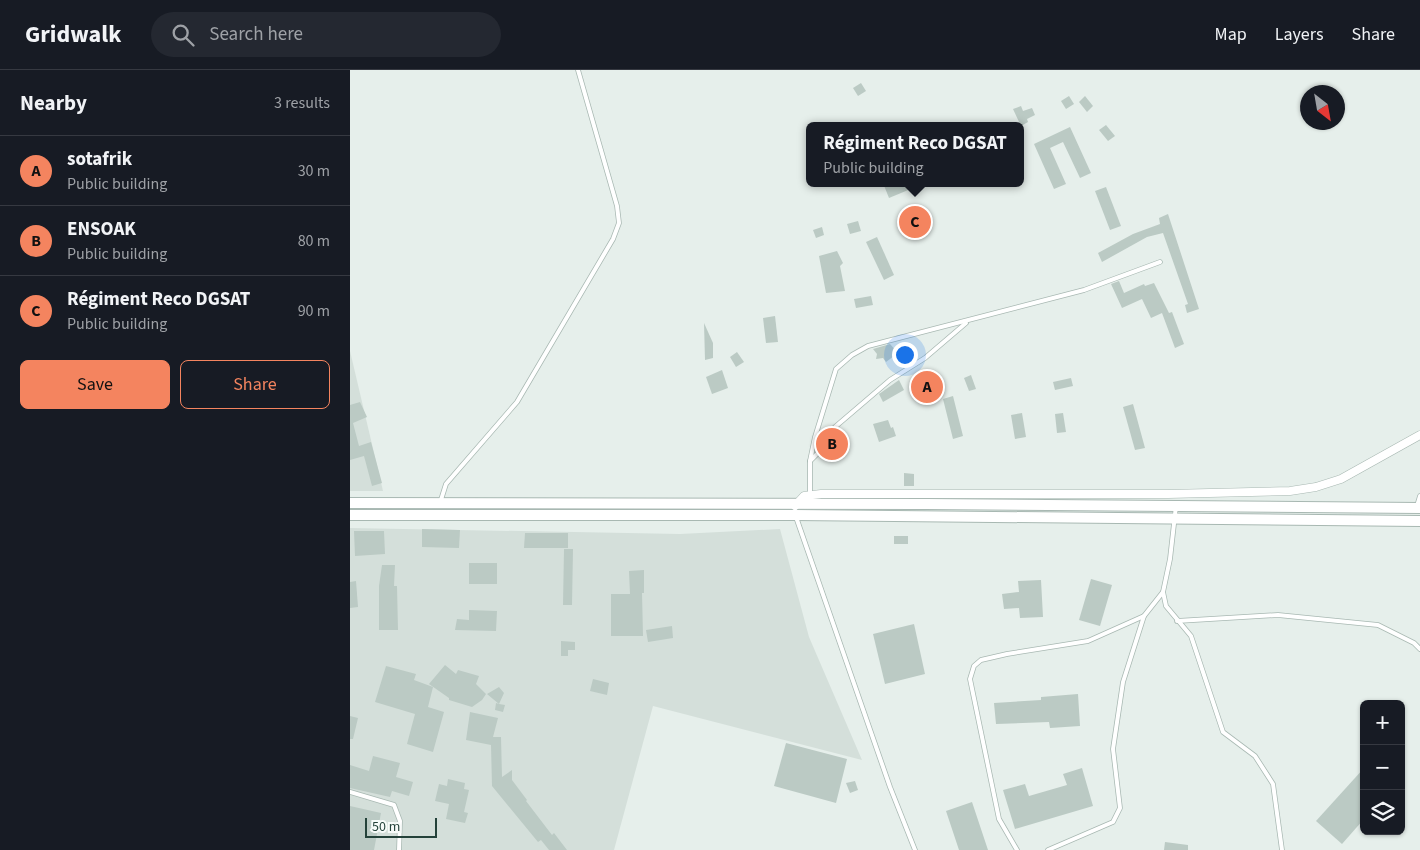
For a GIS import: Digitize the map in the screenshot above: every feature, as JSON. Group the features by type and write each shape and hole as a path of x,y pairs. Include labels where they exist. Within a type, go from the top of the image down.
{"street":[{"path":"795,515 795,504 804,496 810,494 1168,494 1290,491 1316,487 1340,479 1420,435"},
{"path":"350,503 1418,508"},
{"path":"350,515 795,515 1420,521"}],"lane":[{"path":"440,502 446,484 517,402 614,239 619,223 617,206 578,70"},
{"path":"810,494 810,461 826,398 836,369 843,361 868,346 1084,290 1160,262"},
{"path":"810,461 819,452 835,427 890,380 924,358 968,321"},
{"path":"1418,508 1420,496"},
{"path":"1176,506 1170,559 1163,592 1166,606 1191,636 1223,732 1255,756 1273,784 1282,850"},
{"path":"795,515 890,787 915,850"},
{"path":"1048,850 1113,822 1120,808 1113,749 1123,682 1144,616 1163,592"},
{"path":"1177,621 1278,615 1378,625 1414,643 1420,649"},
{"path":"1017,850 999,819 970,680 974,666 981,660 1007,654 1088,641 1144,616"},
{"path":"350,792 394,804 400,821 399,850"}],"shaded area":[{"path":"350,351 383,491 350,491"},
{"path":"350,528 680,534 780,529 809,637 862,760 653,706 614,850 350,850"}],"building":[{"path":"861,83 866,91 858,96 853,88"},
{"path":"1069,96 1074,104 1066,109 1061,101"},
{"path":"1085,96 1093,106 1087,112 1079,102"},
{"path":"1021,106 1023,111 1032,108 1035,115 1027,119 1028,122 1024,124 1024,122 1019,122 1013,109"},
{"path":"1106,125 1115,136 1108,141 1099,130"},
{"path":"1070,127 1091,173 1080,178 1063,142 1050,148 1066,184 1054,189 1034,144"},
{"path":"885,187 915,187 889,198"},
{"path":"1106,187 1121,226 1110,230 1095,191"},
{"path":"1168,214 1199,309 1187,313 1185,305 1188,304 1163,233 1147,237 1102,262 1098,253 1133,234 1160,224 1159,218"},
{"path":"858,221 861,231 850,234 847,224"},
{"path":"822,227 824,235 816,238 813,230"},
{"path":"877,237 894,275 884,280 866,242"},
{"path":"837,251 843,263 840,266 845,291 826,293 819,256"},
{"path":"1119,281 1124,293 1144,284 1145,286 1154,283 1169,313 1172,312 1184,344 1175,348 1162,313 1151,318 1142,299 1122,308 1111,284"},
{"path":"871,296 873,305 856,308 854,299"},
{"path":"775,316 778,342 766,343 763,318"},
{"path":"704,323 713,343 713,358 705,360"},
{"path":"890,344 898,353 886,362 883,358 876,359 877,354 873,349"},
{"path":"737,352 744,362 736,367 730,357"},
{"path":"722,370 728,388 712,394 706,377"},
{"path":"971,375 976,389 969,391 964,378"},
{"path":"1071,378 1073,386 1055,390 1053,382"},
{"path":"899,380 904,390 883,402 879,394"},
{"path":"953,396 963,436 953,439 943,399"},
{"path":"360,402 367,417 353,423 359,446 371,442 382,483 372,486 364,456 350,460 350,405"},
{"path":"1133,404 1145,448 1135,450 1123,407"},
{"path":"1022,413 1026,437 1015,439 1011,415"},
{"path":"1063,413 1066,432 1057,433 1055,414"},
{"path":"888,420 896,436 879,442 873,424"},
{"path":"904,473 914,474 914,486 904,486"},
{"path":"422,529 460,530 459,548 422,547"},
{"path":"354,531 384,531 385,554 355,556"},
{"path":"525,533 568,533 568,548 524,548"},
{"path":"894,536 908,536 908,544 894,544"},
{"path":"564,549 573,549 572,605 563,605"},
{"path":"469,563 497,563 497,584 469,584"},
{"path":"382,565 395,565 394,586 397,586 398,630 379,630 379,586"},
{"path":"644,570 644,593 642,593 643,636 611,636 611,594 630,594 629,571"},
{"path":"1091,579 1112,585 1100,626 1079,620"},
{"path":"1041,580 1043,617 1020,618 1019,608 1004,609 1002,594 1019,592 1018,581"},
{"path":"356,581 358,607 350,608 350,582"},
{"path":"469,610 497,611 496,631 455,630 457,619 469,620"},
{"path":"914,624 925,674 885,684 873,634"},
{"path":"672,626 673,638 648,642 646,630"},
{"path":"561,641 575,642 575,650 568,650 568,656 561,656"},
{"path":"445,665 456,674 458,670 479,676 476,684 486,694 482,700 472,707 449,700 449,698 429,684"},
{"path":"386,666 416,674 414,680 433,687 428,707 444,712 433,752 407,744 415,714 375,702"},
{"path":"593,679 609,683 607,695 590,691"},
{"path":"499,687 504,693 499,704 487,694"},
{"path":"1078,694 1080,726 1050,728 1049,722 996,724 994,703 1041,700 1041,697"},
{"path":"496,703 505,705 503,712 495,710"},
{"path":"470,712 498,718 493,737 501,737 502,777 512,770 512,780 526,801 552,835 554,833 567,850 549,850 541,840 538,842 492,786 491,745 466,740"},
{"path":"350,716 358,718 353,739 350,739"},
{"path":"786,743 847,759 836,803 774,786"},
{"path":"373,756 400,763 396,777 413,782 409,796 392,791 390,797 350,788 350,765 369,771"},
{"path":"1082,768 1093,806 1015,829 1003,790 1025,784 1029,796 1067,785 1063,774"},
{"path":"1360,772 1360,824 1342,844 1316,821"},
{"path":"448,779 465,783 464,789 469,790 464,812 468,813 465,823 446,819 449,804 435,801 439,784 447,786"},
{"path":"855,781 858,790 850,793 846,783"},
{"path":"972,802 988,850 959,850 946,811"},
{"path":"350,806 381,813 374,850 350,850"},
{"path":"1165,842 1188,845 1188,850 1164,850"}],"place":[{"name":"Régiment Reco DGSAT","path":"915,222"},
{"name":"sotafrik","path":"927,387"},
{"name":"ENSOAK","path":"832,444"}]}
